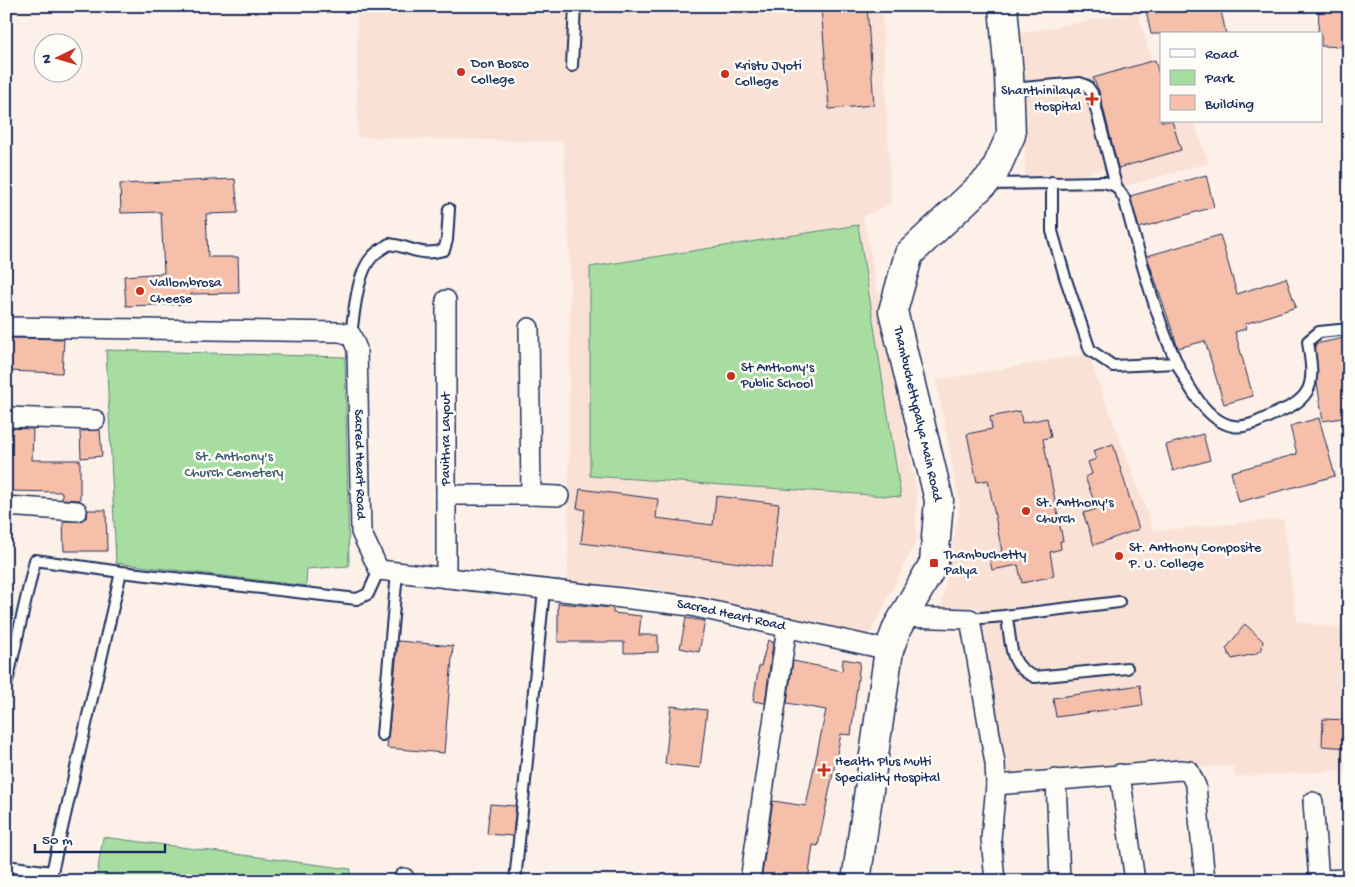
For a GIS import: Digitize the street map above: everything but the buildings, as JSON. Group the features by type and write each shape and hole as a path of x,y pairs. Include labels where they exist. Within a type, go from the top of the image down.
{"main road":[{"name":"Thambuchettypalya Main Road","path":"856,881 889,650 903,617 934,563 939,500 893,311 909,254 993,175 1011,135 1010,89 1003,6"}],"street":[{"name":"Pavithra Layout","path":"446,300 446,578"},
{"path":"6,328 340,332 351,335"},
{"path":"529,328 531,495"},
{"name":"Sacred Heart Road","path":"351,335 357,348 362,532 388,572 691,606 889,650"},
{"path":"6,417 95,420"},
{"path":"446,496 559,496"},
{"path":"6,506 77,511"},
{"path":"903,617 970,619 995,763 996,785 991,838 995,881"},
{"path":"750,881 787,627"},
{"path":"996,785 1120,774 1189,771 1196,786 1205,881"},
{"path":"1120,774 1135,881"},
{"path":"1056,780 1060,881"},
{"path":"1313,802 1319,880 1349,880"}],"lane":[{"path":"572,66 575,6"},
{"path":"1010,89 1080,83 1087,86 1092,93 1116,186 1124,198 1169,347 1176,363 1210,415 1222,423 1245,426 1296,405 1305,396 1311,385 1312,375 1308,341 1319,332 1349,329"},
{"path":"1052,182 1052,231 1065,277 1090,350 1113,366 1176,363"},
{"path":"984,184 1104,182 1116,186"},
{"path":"351,335 357,296 363,274 371,257 389,244 400,246 419,254 431,254 444,250 447,240 449,209"},
{"path":"6,686 35,560 121,572 357,599 368,594 388,572"},
{"path":"6,866 52,872 121,572"},
{"path":"382,735 388,572"},
{"path":"516,881 544,590"},
{"path":"970,619 1119,602"},
{"path":"1004,616 1007,619 1015,664 1035,677 1127,668"}],"shaded area":[{"path":"357,6 885,6 882,7 891,204 863,216 917,493 916,541 868,638 645,587 568,582 570,259 563,142 357,137"},
{"name":"Shanthinilaya Hospital","path":"1138,12 1156,76 1160,76 1160,122 1193,122 1209,163 1122,187 1114,166 1026,191 1021,33"},
{"name":"St. Anthony Composite P. U. College","path":"1088,354 1154,531 1283,519 1297,622 1349,629 1349,770 1234,777 1234,766 1004,775 977,607 941,609 960,505 936,380"}],"green space":[{"path":"858,225 901,497 590,476 590,267"},
{"name":"St. Anthony's Church Cemetery","path":"106,350 345,357 349,566 307,569 306,586 116,563"},
{"path":"103,837 351,869 349,881 96,881"},
{"path":"6,874 53,881 6,881"}],"place":[{"name":"Don Bosco College","path":"461,72"},
{"name":"Kristu Jyoti College","path":"725,74"},
{"name":"Shanthinilaya Hospital","path":"1092,99"},
{"name":"Vallombrosa Cheese","path":"140,291"},
{"name":"St Anthony's Public School","path":"731,376"},
{"name":"St. Anthony's Church","path":"1026,511"},
{"name":"St. Anthony Composite P. U. College","path":"1119,556"},
{"name":"Thambuchetty Palya","path":"934,563"},
{"name":"Health Plus Multi Speciality Hospital","path":"824,770"}]}
